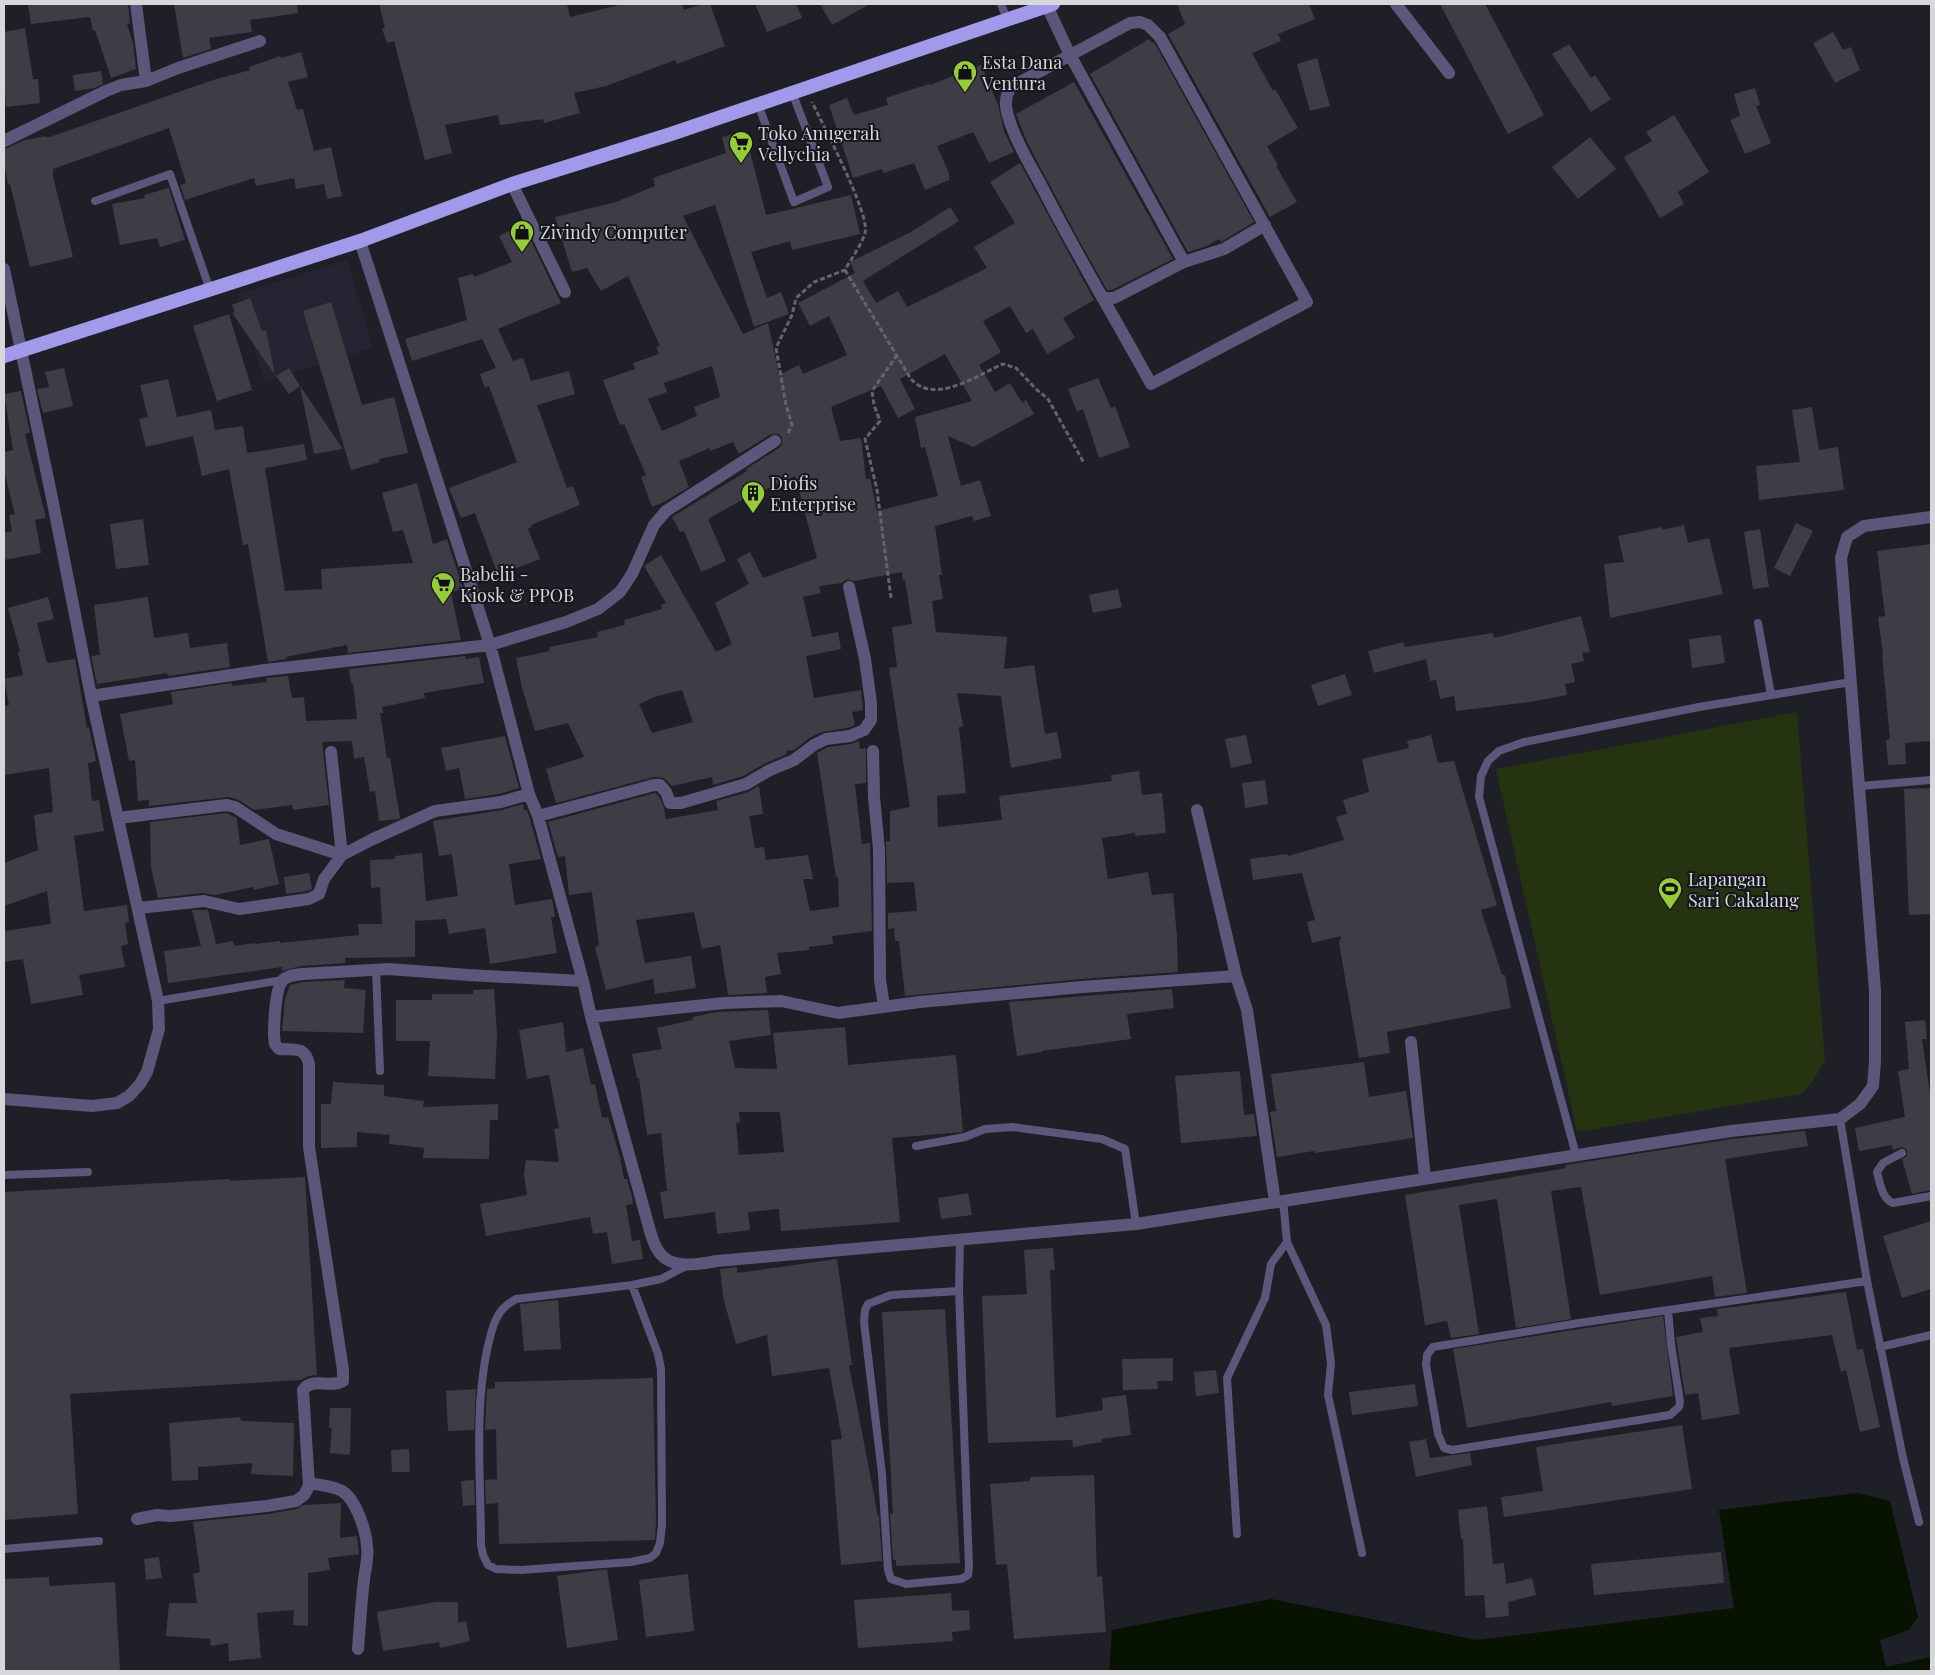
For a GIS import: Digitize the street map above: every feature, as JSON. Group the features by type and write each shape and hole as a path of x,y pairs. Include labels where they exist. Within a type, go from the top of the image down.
{"highway":[{"path":"4,356 360,241 512,184 758,104 1050,5"}],"street":[{"path":"136,4 146,81"},
{"path":"1396,4 1449,74"},
{"path":"1050,5 1070,55 1184,262"},
{"path":"1140,22 1148,24 1160,37 1265,225 1307,302 1151,384 1057,216 1022,147 1009,120 1006,94 1011,87 1130,23 1140,22"},
{"path":"4,141 121,85 146,81 178,68 260,41"},
{"path":"512,184 565,292"},
{"path":"1104,298 1114,298 1184,262 1224,249 1265,225"},
{"path":"360,241 490,644 650,1231 658,1252 670,1261 687,1265 1136,1224 1731,1131 1840,1119 1860,1104 1873,1086 1875,1061 1875,990 1841,558 1846,537 1864,526 1931,517"},
{"path":"4,269 52,498 90,696 158,1001 159,1029 147,1072 140,1084 128,1096 117,1103 92,1106 4,1099"},
{"path":"90,696 265,670 490,644 566,622 598,609 620,592 632,574 654,525 666,510 775,441"},
{"path":"538,816 654,784 660,785 666,792 670,803 681,803 746,784 768,771 794,760 804,751 826,739 850,736 864,730 871,720 871,703 865,659 849,588"},
{"path":"873,751 874,797 879,849 880,980 884,1006"},
{"path":"331,752 342,855"},
{"path":"138,908 204,901 239,909 309,899 319,894 324,879 342,855 380,835 435,811 501,802 530,794"},
{"path":"118,818 227,805 235,807 276,834 342,855"},
{"path":"1197,810 1236,976 1247,1010 1279,1201"},
{"path":"136,1519 157,1515 171,1516 267,1506 296,1501 304,1495 309,1483 303,1390 314,1382 333,1385 343,1381 344,1370 309,1147 310,1064 304,1052 298,1049 279,1049 275,1044 278,988 282,980 289,975 390,968 468,976 583,981"},
{"path":"592,1017 734,1003 781,1002 838,1013 884,1006 1082,987 1236,976"},
{"path":"1411,1042 1425,1178"},
{"path":"309,1483 342,1492 351,1500 359,1516 368,1545 358,1649"}],"lane":[{"path":"1001,4 1007,19"},
{"path":"758,104 794,202 828,187 799,90"},
{"path":"95,201 170,174 210,290"},
{"path":"1758,623 1771,695"},
{"path":"1576,1155 1479,797 1481,776 1488,761 1499,750 1524,742 1690,709 1851,682"},
{"path":"1860,786 1931,780"},
{"path":"376,970 380,1071"},
{"path":"158,1001 282,980"},
{"path":"1840,1119 1867,1282 1919,1522"},
{"path":"916,1146 965,1137 985,1129 1012,1127 1102,1138 1125,1149 1136,1224"},
{"path":"1902,1153 1883,1163 1877,1172 1889,1202 1893,1203 1931,1196"},
{"path":"4,1175 88,1172"},
{"path":"1279,1201 1287,1242 1326,1325 1331,1363 1328,1395 1362,1553"},
{"path":"959,1291 891,1295 868,1304 865,1310 864,1322 881,1464 888,1570 891,1579 906,1584 960,1579 968,1575 970,1567 959,1291 960,1240"},
{"path":"1237,1534 1227,1378 1265,1298 1271,1264 1287,1242"},
{"path":"632,1285 662,1369 662,1525 660,1543 656,1553 650,1558 631,1562 521,1570 496,1569 488,1565 481,1545 480,1398 482,1372 498,1314 506,1305 516,1299 632,1285 661,1279 687,1265"},
{"path":"1668,1310 1680,1402 1676,1411 1670,1415 1452,1450 1444,1448 1438,1434 1426,1365 1427,1355 1433,1347 1668,1310 1867,1282"},
{"path":"1880,1347 1931,1335"},
{"path":"4,1549 99,1541"}],"path":[{"path":"775,441 788,434 792,426 786,405 776,348 792,314 796,298 814,282 845,270 866,232 866,221 799,90"},
{"path":"845,270 910,379 921,387 942,389 963,384 1003,364 1016,368 1048,399 1084,463"},
{"path":"891,598 877,490 865,438 880,421 874,405 872,391 896,355"}],"shaded area":[{"path":"348,260 373,348 264,381 238,294"},
{"path":"1857,1493 1890,1501 1918,1617 1909,1630 1880,1640 1886,1667 1931,1657 1931,1671 1109,1671 1112,1630 1271,1599 1477,1640 1734,1608 1719,1510"}],"green space":[{"name":"Lapangan Sari Cakalang","path":"1797,712 1825,1060 1813,1081 1802,1094 1577,1132 1496,769"}],"building":[{"path":"28,4 128,4 130,23 127,24 133,43 136,69 111,78 95,30 93,31 90,17 31,24"},
{"path":"174,4 297,4 298,13 250,20 252,32 209,38 211,49 183,58"},
{"path":"379,4 567,4 570,17 623,4 682,4 684,10 703,4 710,4 725,46 677,64 675,60 606,86 574,93 580,113 544,123 543,119 500,125 498,115 445,125 452,153 425,160 394,41 387,43 382,29 385,28"},
{"path":"755,4 796,4 802,18 767,32"},
{"path":"820,4 870,4 832,25"},
{"path":"1177,4 1309,4 1315,19 1278,34 1281,41 1252,53 1273,91 1275,89 1298,128 1267,146 1278,165 1276,166 1297,202 1270,217 1168,34 1185,24"},
{"path":"1440,4 1485,4 1544,115 1508,134"},
{"path":"25,28 33,79 38,79 40,103 6,107 4,32"},
{"path":"1833,32 1843,50 1851,47 1860,70 1835,83 1813,43"},
{"path":"1149,39 1152,43 1154,42 1254,222 1221,242 1219,239 1207,246 1188,252 1090,74"},
{"path":"1569,44 1591,78 1595,75 1611,99 1591,112 1552,54"},
{"path":"301,52 308,77 288,82 297,110 303,109 314,151 331,147 342,196 327,199 324,184 296,189 294,178 256,186 254,178 185,200 180,185 186,183 169,128 53,169 53,177 73,257 30,267 10,184 8,185 4,149 25,140 47,136 47,138 213,80 250,70 249,67 280,56 281,58"},
{"path":"1317,58 1330,106 1310,111 1297,64"},
{"path":"981,65 998,105 1004,131 1014,152 989,163 973,132 937,146 949,173 949,180 925,190 914,163 884,173 882,169 853,178 829,105 847,98 854,115 888,105 886,98 930,85"},
{"path":"101,71 103,84 94,88 75,91 73,75"},
{"path":"1074,82 1173,259 1112,290 1107,290 1075,233 1027,142 1016,114"},
{"path":"1755,88 1760,105 1756,106 1771,143 1745,154 1730,120 1740,116 1734,94"},
{"path":"1674,115 1709,172 1678,192 1684,204 1660,218 1624,157 1652,141 1646,132"},
{"path":"745,131 766,215 851,195 860,234 792,250 790,241 751,252 767,298 781,292 789,314 754,327 715,205 683,216 743,334 768,323 779,375 799,365 803,374 847,355 829,316 810,326 798,303 855,273 850,262 911,232 950,207 959,221 863,281 876,303 898,291 907,307 987,268 974,247 1015,223 990,182 1020,163 1094,300 1063,318 1075,338 1047,354 1033,329 1026,333 1010,306 983,321 1001,352 979,365 995,392 1010,383 1022,403 1026,400 1034,414 973,447 948,436 961,486 980,480 991,516 974,521 972,516 935,526 942,575 939,575 943,599 932,601 936,632 1007,637 1004,669 1034,665 1045,734 1057,732 1062,758 1011,768 1001,696 957,693 963,726 959,727 966,793 937,796 938,827 1002,820 999,796 1112,781 1111,775 1139,771 1142,795 1162,793 1166,833 1135,836 1135,833 1102,838 1108,879 1148,872 1152,895 1173,893 1178,972 1081,979 905,996 899,941 895,941 894,928 888,929 888,913 917,911 914,882 887,883 886,841 890,841 890,811 910,807 889,668 897,667 892,627 912,624 902,572 854,581 847,579 842,583 819,586 821,593 803,597 812,637 838,632 841,649 806,656 814,698 861,690 863,710 852,712 855,725 822,732 809,738 794,750 786,751 787,754 743,776 713,785 712,777 672,786 664,778 654,777 556,803 546,769 584,757 568,723 535,731 522,688 516,658 550,651 549,647 598,637 597,632 625,625 624,620 662,609 661,605 666,603 644,566 661,555 716,652 732,644 715,603 749,584 737,559 750,552 763,578 817,558 795,476 742,500 708,519 726,561 701,572 684,531 680,532 672,517 747,471 746,469 779,448 782,444 782,437 778,434 771,434 739,454 733,442 710,451 710,448 679,461 689,487 652,507 641,477 646,475 624,424 620,425 603,380 635,369 633,363 659,354 656,347 660,346 628,276 601,291 587,268 572,272 555,217 616,202 655,186 653,178 726,153 722,137","holes":["945,354 972,401 915,417 921,448 925,447 938,496 877,511 870,478 866,479 861,438 840,441 831,407 881,386 898,418 915,409 900,379","712,366 720,397 694,407 697,416 662,431 648,399 667,392 664,383","682,690 693,722 652,733 639,704 657,696"]},
{"path":"1590,137 1616,169 1578,199 1552,167"},
{"path":"169,188 185,240 160,247 157,238 120,245 112,204 145,198 144,195"},
{"path":"523,224 561,303 498,329 513,361 523,358 531,381 569,371 575,394 537,405 567,488 573,486 580,505 531,525 532,527 528,529 540,559 498,575 475,513 461,518 449,488 517,462 489,386 485,388 480,374 496,368 482,339 412,361 405,339 467,320 458,278 473,274 474,277 512,262 499,236"},
{"path":"250,298 262,331 266,330 275,375 232,313 235,312 232,305"},
{"path":"331,302 362,405 394,397 408,453 379,459 380,462 351,470 303,311"},
{"path":"229,314 252,390 217,401 193,326"},
{"path":"64,368 73,406 43,413 37,389 49,387 45,372"},
{"path":"289,368 300,386 289,394 276,376"},
{"path":"1098,378 1111,408 1115,406 1130,447 1099,458 1083,409 1077,412 1068,389"},
{"path":"168,379 177,417 211,410 215,430 243,426 247,453 304,444 307,460 265,468 285,591 322,589 321,569 413,563 403,530 393,532 382,493 417,483 433,544 447,539 463,589 451,592 461,640 348,653 347,645 268,662 248,544 243,545 229,469 202,476 193,436 146,447 139,419 148,417 140,385"},
{"path":"300,386 343,449 314,454"},
{"path":"21,391 30,433 25,434 46,518 35,520 41,553 4,560 4,533 12,531 9,515 15,514 4,471 4,452 13,450 4,394"},
{"path":"1812,407 1819,450 1838,447 1844,490 1759,500 1756,466 1800,462 1792,410"},
{"path":"143,519 149,565 116,569 110,524"},
{"path":"1796,523 1813,531 1790,576 1774,568"},
{"path":"1684,525 1688,543 1709,538 1723,594 1610,618 1604,564 1624,562 1618,536 1662,527 1662,530"},
{"path":"1760,529 1769,587 1753,589 1744,532"},
{"path":"1931,544 1931,741 1905,743 1906,764 1888,765 1886,740 1890,739 1878,617 1885,616 1877,551"},
{"path":"1118,589 1122,607 1093,613 1089,595"},
{"path":"48,597 54,619 37,623 47,663 75,659 87,728 89,727 96,761 88,763 92,801 99,800 104,831 74,836 84,911 127,905 129,922 125,923 128,944 121,946 125,967 79,975 83,995 31,1004 23,959 4,962 4,931 51,924 47,891 4,906 4,863 38,850 34,815 53,812 49,768 4,775 4,706 9,705 4,679 23,675 18,652 20,651 8,608"},
{"path":"148,597 154,638 188,633 190,648 227,643 230,667 168,676 167,673 97,684 91,656 100,655 94,605"},
{"path":"1581,616 1590,652 1582,653 1584,661 1571,664 1575,682 1565,684 1567,695 1530,702 1456,711 1454,696 1440,699 1436,680 1430,681 1426,659 1374,673 1368,651 1403,642 1405,647 1493,633 1494,638"},
{"path":"1721,635 1725,663 1692,668 1689,639"},
{"path":"465,656 466,659 479,657 484,683 424,693 425,698 382,707 383,713 380,713 387,758 390,758 399,819 379,821 375,791 370,792 364,757 354,759 352,741 322,742 329,805 293,810 292,805 254,810 239,800 229,797 149,806 149,800 138,801 135,760 129,761 120,714 173,704 171,692 232,683 232,686 267,682 266,678 288,676 292,698 304,697 306,721 357,719 353,683 351,683 349,669"},
{"path":"1345,674 1352,695 1318,706 1311,685"},
{"path":"1246,735 1252,763 1231,768 1225,739"},
{"path":"1431,735 1438,763 1454,761 1497,905 1481,910 1502,975 1505,975 1511,1008 1387,1032 1390,1053 1359,1058 1339,943 1341,936 1312,943 1307,922 1315,920 1302,873 1253,880 1250,859 1287,854 1288,856 1344,840 1336,817 1347,814 1343,800 1369,792 1362,759 1409,748 1407,741"},
{"path":"505,736 519,788 499,794 465,799 459,768 446,771 441,748"},
{"path":"859,741 860,749 866,748 866,783 855,784 862,844 870,843 872,931 832,936 833,944 809,947 809,950 777,953 781,974 765,977 767,993 728,995 720,945 702,949 694,912 636,920 645,963 691,956 696,988 655,994 653,979 606,990 595,947 599,946 592,892 569,895 565,856 558,857 548,822 655,793 659,796 666,819 718,810 716,801 748,792 759,786 763,814 749,816 755,848 764,847 766,860 808,855 813,879 803,879 810,911 839,907 838,877 836,877 817,753 828,747"},
{"path":"1265,780 1268,804 1245,808 1242,783"},
{"path":"1931,788 1931,914 1909,915 1904,789"},
{"path":"523,804 524,810 527,810 530,819 541,859 509,864 515,905 552,899 555,917 551,917 557,953 490,964 485,928 449,934 446,919 415,921 415,957 345,958 345,963 301,966 282,971 282,967 168,983 164,951 201,946 192,910 208,910 216,944 233,941 234,946 359,935 358,924 382,924 380,887 371,888 370,860 395,859 395,856 422,853 426,901 458,896 452,854 439,856 433,821 502,810"},
{"path":"226,813 237,818 240,845 269,839 279,884 254,890 253,887 215,895 203,893 158,898 151,868 150,822"},
{"path":"309,873 312,889 286,894 284,877"},
{"path":"345,980 344,988 366,990 363,1033 282,1031 285,999 290,985 303,982"},
{"path":"494,989 497,1033 495,1079 428,1076 430,1041 396,1041 396,1000 432,1000 432,994 473,994 473,990"},
{"path":"1172,989 1174,1008 1127,1014 1131,1039 1017,1056 1009,1002"},
{"path":"768,1010 771,1035 729,1041 735,1068 777,1069 773,1033 845,1027 848,1065 956,1055 963,1132 892,1138 900,1222 781,1231 779,1209 748,1212 750,1230 717,1234 715,1212 664,1219 660,1192 667,1191 661,1133 647,1135 639,1078 637,1078 632,1054 662,1049 657,1028 693,1020 692,1017 717,1012","holes":["739,1112 780,1112 784,1152 739,1155 736,1123 740,1122"]},
{"path":"1925,1020 1927,1039 1922,1039 1931,1100 1931,1190 1912,1194 1902,1159 1907,1156 1907,1150 1902,1147 1893,1150 1892,1145 1859,1151 1855,1128 1905,1117 1898,1071 1909,1069 1905,1022"},
{"path":"563,1022 566,1052 583,1048 591,1085 595,1084 602,1118 608,1117 620,1157 624,1179 627,1179 632,1196 633,1204 626,1205 632,1241 640,1240 643,1259 612,1264 607,1232 593,1234 590,1217 486,1236 480,1204 527,1195 524,1174 526,1160 559,1162 554,1129 559,1128 549,1075 527,1079 519,1030"},
{"path":"1364,1062 1369,1097 1406,1091 1413,1138 1277,1157 1270,1112 1276,1111 1271,1074"},
{"path":"1240,1071 1244,1115 1254,1114 1257,1136 1181,1143 1175,1076"},
{"path":"333,1082 384,1085 384,1096 424,1101 423,1107 498,1104 498,1120 490,1120 489,1159 423,1158 424,1148 389,1144 390,1135 357,1132 357,1147 321,1148 321,1104 331,1104"},
{"path":"1805,1131 1808,1146 1725,1159 1747,1293 1715,1297 1712,1276 1600,1295 1581,1187 1551,1191 1571,1319 1516,1328 1497,1199 1459,1205 1479,1334 1451,1338 1447,1321 1425,1325 1405,1195 1566,1168 1565,1165 1732,1139"},
{"path":"305,1177 317,1375 308,1376 301,1380 70,1394 78,1514 4,1520 4,1192 230,1179 230,1181"},
{"path":"968,1193 972,1215 941,1219 938,1198"},
{"path":"1931,1221 1931,1289 1902,1298 1883,1236"},
{"path":"1053,1248 1055,1270 1050,1270 1056,1418 1103,1410 1102,1398 1126,1395 1131,1435 1101,1439 1102,1442 1073,1447 1072,1440 988,1443 982,1296 1027,1294 1024,1250"},
{"path":"837,1259 852,1365 849,1365 879,1516 882,1561 841,1565 831,1440 842,1439 829,1368 772,1376 767,1335 736,1344 723,1297 720,1269 737,1267 737,1273"},
{"path":"1846,1292 1857,1350 1863,1349 1880,1427 1860,1432 1846,1370 1841,1372 1832,1335 1729,1348 1740,1414 1702,1420 1698,1393 1685,1395 1676,1337 1703,1332 1700,1318 1718,1316 1717,1309"},
{"path":"558,1300 561,1349 524,1351 520,1304"},
{"path":"945,1309 960,1563 896,1566 896,1560 893,1560 890,1514 893,1514 882,1312"},
{"path":"1663,1316 1673,1396 1612,1406 1611,1402 1467,1428 1453,1349"},
{"path":"1173,1358 1173,1381 1157,1381 1158,1389 1123,1390 1122,1359"},
{"path":"1216,1370 1219,1393 1196,1396 1194,1372"},
{"path":"653,1378 655,1540 499,1544 498,1503 486,1504 485,1480 497,1479 496,1429 485,1430 487,1389 495,1388 495,1382"},
{"path":"1415,1384 1418,1406 1352,1415 1349,1392"},
{"path":"476,1389 474,1430 448,1431 446,1391"},
{"path":"330,1408 351,1408 350,1455 330,1453 332,1428 329,1428"},
{"path":"240,1417 241,1421 294,1423 293,1476 251,1474 252,1463 198,1467 198,1480 172,1481 169,1423"},
{"path":"1682,1425 1692,1489 1504,1517 1501,1497 1543,1491 1536,1447"},
{"path":"1426,1439 1430,1458 1470,1453 1472,1465 1416,1477 1409,1442"},
{"path":"409,1449 410,1472 392,1472 391,1450"},
{"path":"1094,1475 1097,1577 1102,1576 1106,1632 1014,1639 1007,1564 996,1565 990,1484 1030,1481 1030,1477"},
{"path":"474,1480 475,1505 463,1506 461,1481"},
{"path":"341,1503 340,1538 357,1536 359,1554 328,1558 330,1570 308,1573 308,1626 293,1625 294,1610 257,1613 261,1658 229,1661 228,1643 211,1646 210,1639 166,1636 169,1603 197,1603 193,1574 200,1572 193,1522 268,1514 297,1509 304,1505"},
{"path":"1487,1506 1493,1564 1504,1563 1506,1584 1532,1578 1536,1595 1508,1602 1509,1616 1486,1618 1484,1595 1465,1596 1463,1539 1461,1539 1458,1510"},
{"path":"1721,1552 1724,1583 1594,1595 1591,1564"},
{"path":"159,1557 162,1578 146,1580 144,1559"},
{"path":"607,1569 618,1640 567,1648 557,1576"},
{"path":"688,1574 694,1631 646,1637 639,1580"},
{"path":"49,1577 49,1586 115,1582 120,1671 4,1671 4,1579"},
{"path":"951,1593 952,1611 969,1610 970,1630 952,1632 953,1641 858,1648 854,1600"},
{"path":"436,1602 458,1602 458,1623 466,1621 470,1641 440,1648 439,1642 383,1651 377,1612"}],"place":[{"name":"Esta Dana Ventura","path":"965,93"},
{"name":"Toko Anugerah Vellychia","path":"741,164"},
{"name":"Zivindy Computer","path":"522,253"},
{"name":"Diofis Enterprise","path":"753,514"},
{"name":"Babelii - Kiosk & PPOB","path":"443,605"},
{"name":"Lapangan Sari Cakalang","path":"1670,910"}]}
